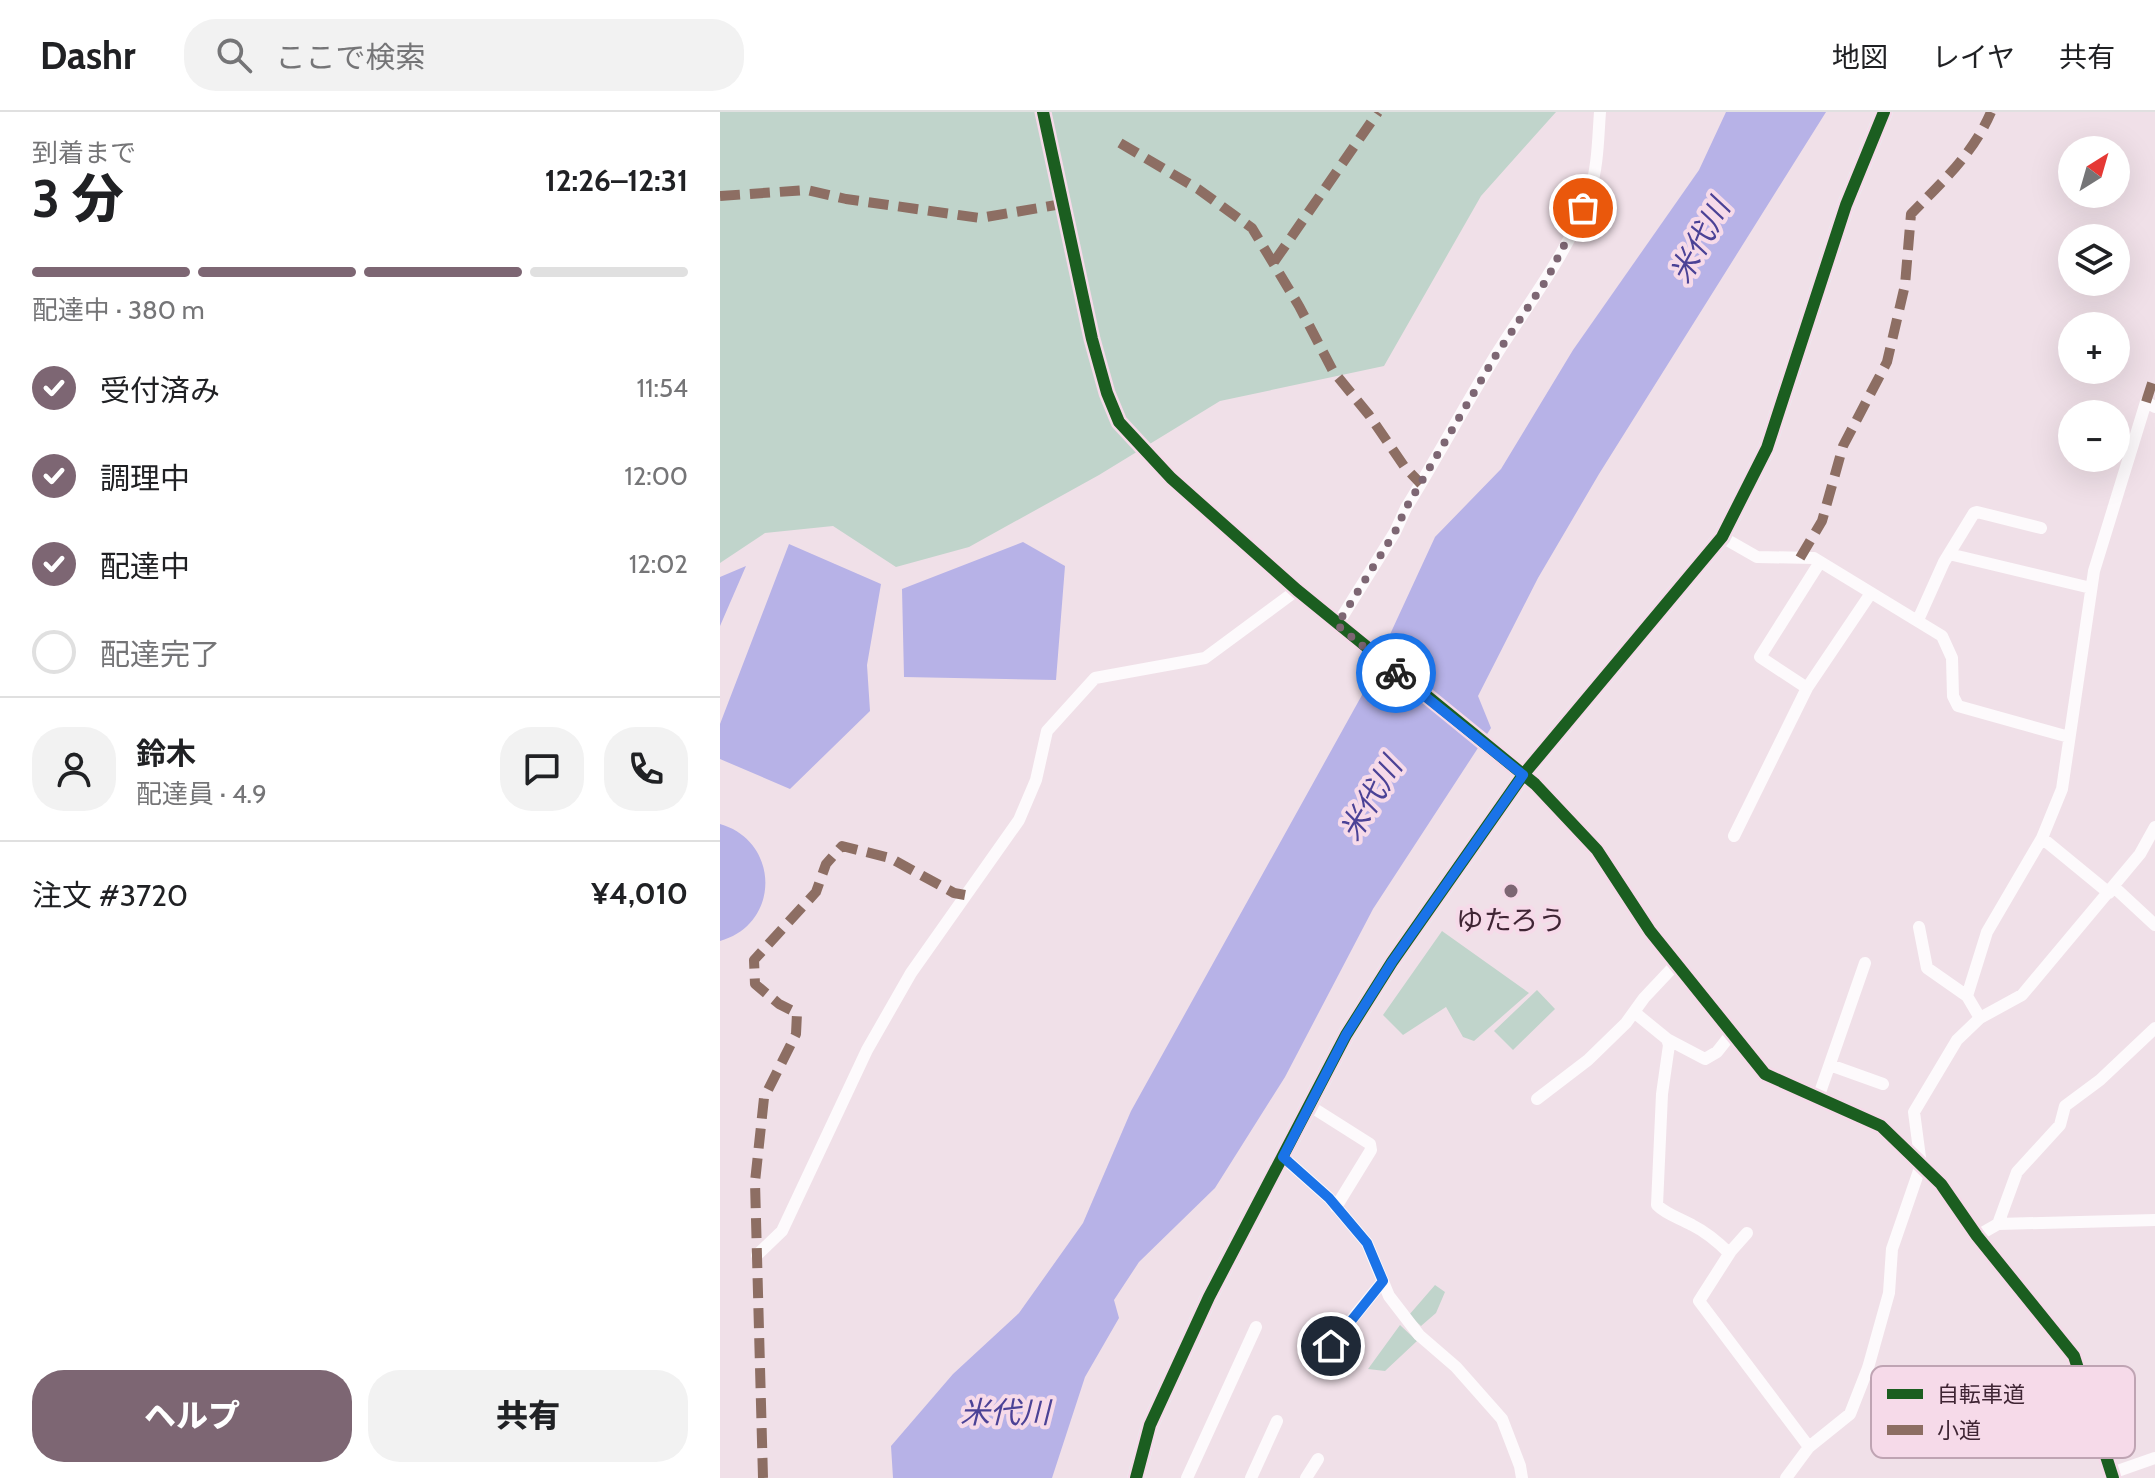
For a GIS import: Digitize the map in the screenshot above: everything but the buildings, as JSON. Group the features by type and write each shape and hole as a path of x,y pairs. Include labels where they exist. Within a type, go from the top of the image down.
{"street":[{"path":"1043,112 1092,339 1107,393 1119,422 1171,478 1341,629 1535,784 1597,850 1650,931 1765,1074 1881,1126 1941,1184 1977,1236 2074,1356 2077,1366"},
{"path":"1341,629 1406,508 1496,355 1547,279 1575,227 1590,190 1596,164 1600,112"},
{"path":"1136,1478 1150,1425 1209,1297 1346,1035 1523,775 1722,537 1767,448 1846,205 1884,112"},
{"path":"1967,996 1987,932 2042,838 2062,789 2094,571 2146,402 2155,407"},
{"path":"1918,620 1949,554 1974,513 2041,528"},
{"path":"1722,537 1757,557 1814,558 1942,636 1952,658 1953,696 1958,706 2069,737"},
{"path":"1949,554 2091,588"},
{"path":"1807,688 1760,657 1820,562"},
{"path":"757,1255 782,1231 867,1050 911,973 1019,820 1036,780 1047,731 1095,678 1205,658 1297,590"},
{"path":"1734,836 1807,688 1871,593"},
{"path":"1786,1478 1809,1447 1850,1414 1868,1368 1889,1293 1892,1249 1921,1165 1914,1112 1957,1040 1980,1018 2022,995 2140,854 2155,827"},
{"path":"2042,838 2155,925"},
{"path":"1919,927 1927,968 1967,996 1980,1018"},
{"path":"1818,1098 1865,963"},
{"path":"1537,1099 1588,1060 1676,964"},
{"path":"1634,1012 1667,1039 1705,1059 1717,1052 1732,1033"},
{"path":"1998,1224 2017,1172 2060,1125 2065,1106 2100,1080 2155,1028"},
{"path":"1667,1039 1657,1205 1664,1212 1706,1233 1729,1253"},
{"path":"1830,1065 1883,1084"},
{"path":"1310,1106 1370,1144 1371,1150 1336,1207"},
{"path":"1283,1157 1336,1207 1367,1243 1389,1296 1419,1335 1456,1367 1502,1419 1522,1478"},
{"path":"1977,1236 1998,1224 2155,1220"},
{"path":"1747,1233 1729,1253 1699,1301 1809,1447"},
{"path":"1313,1367 1383,1281"},
{"path":"1187,1478 1256,1327"},
{"path":"1251,1478 1277,1421"},
{"path":"2112,1476 2155,1458"},
{"path":"1306,1478 1318,1459"}],"green space":[{"path":"720,112 1556,112 1481,196 1384,366 1220,401 1099,475 969,547 896,567 833,526 765,533 720,563"},
{"path":"1442,931 1529,993 1474,1041 1463,1037 1446,1007 1403,1035 1383,1015"},
{"path":"1537,990 1555,1009 1513,1050 1494,1031"},
{"path":"1435,1285 1445,1292 1436,1313 1421,1326 1409,1315"},
{"path":"1400,1325 1417,1341 1385,1371 1368,1369"}],"water":[{"name":"米代川","path":"1726,112 1826,112 1599,474 1538,578 1478,696 1491,728 1373,909 1285,1077 1215,1188 1139,1262 1114,1300 1119,1318 1085,1377 1052,1478 893,1478 891,1446 953,1374 1019,1313 1083,1223 1131,1111 1362,695 1435,537 1501,469 1573,350 1699,170"},
{"path":"1023,542 1065,566 1056,680 904,677 902,589"},
{"path":"789,544 881,584 867,665 870,711 790,789 720,759 720,724"},
{"path":"746,566 720,626 720,577"},
{"path":"720,824 740,833 754,847 762,864 765,882 763,901 754,918 740,932 720,941"}],"marked path":[{"path":"1274,262 1378,112"},
{"path":"1800,558 1822,521 1843,446 1887,362 1905,285 1911,214 1966,154 1991,112"},
{"path":"1120,143 1198,189 1252,228 1299,306 1333,371 1421,484"},
{"path":"720,196 807,190 846,199 980,218 1062,204"},
{"path":"2146,402 2155,374"},
{"path":"763,1478 755,1182 764,1098 796,1034 797,1013 779,1004 755,984 754,960 816,892 826,864 842,846 890,858 954,893 965,895"}],"cycle path":[{"path":"1043,112 1092,339 1107,393 1119,422 1171,478 1297,590 1535,784 1597,850 1650,931 1765,1074 1881,1126 1941,1184 1977,1236 2074,1356 2077,1366"},
{"path":"1136,1478 1150,1425 1209,1297 1346,1035 1392,962 1523,775 1722,537 1767,448 1846,205 1884,112"},
{"path":"2107,1458 2113,1478"}],"way so far":[{"path":"1396,673 1337,625 1395,532 1496,355 1547,279 1583,208"}],"place":[{"name":"ゆたろう","path":"1511,891"}],"route":[{"path":"1331,1346 1383,1281 1367,1243 1329,1198 1283,1157 1346,1035 1392,962 1523,775 1396,673"}]}
